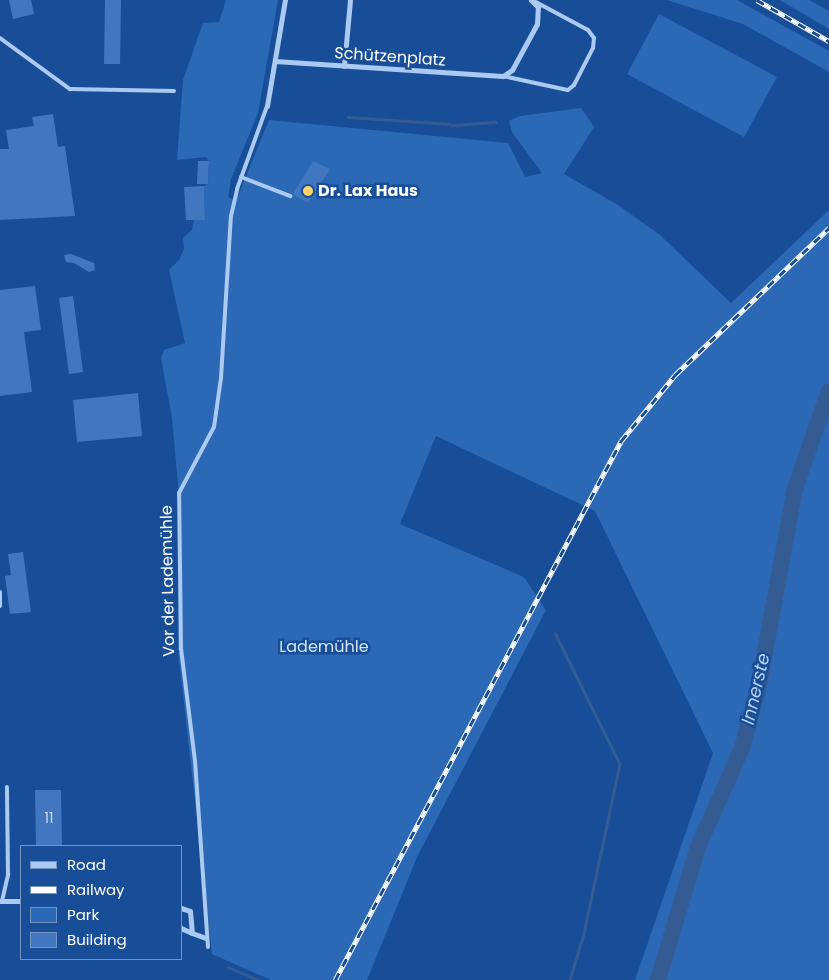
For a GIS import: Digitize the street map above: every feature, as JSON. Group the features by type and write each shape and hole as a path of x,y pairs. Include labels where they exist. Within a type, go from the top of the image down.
{"street":[{"name":"Vor der Lademühle","path":"267,106 285,0"},
{"path":"344,66 350,0"},
{"path":"504,76 512,70 538,20 538,7 531,0"},
{"name":"Schützenplatz","path":"275,61 504,76"},
{"path":"1,901 20,901"},
{"path":"182,908 190,911 192,933"},
{"path":"182,928 206,938"}],"lane":[{"path":"504,76 568,90 574,85 593,48 594,38 588,30 531,0"},
{"path":"0,38 70,89 174,91"},
{"name":"Vor der Lademühle","path":"208,947 196,761 181,649 178,494 214,427 221,378 231,216 241,177 267,106"},
{"path":"241,177 290,196"},
{"path":"0,592 0,606"},
{"path":"1,901 8,874 7,787"}],"green space":[{"name":"Lademühle","path":"226,0 278,0 258,113 231,179 228,197 236,201 269,120 508,143 525,177 542,173 512,132 509,121 520,116 581,108 594,127 564,174 618,205 660,235 731,303 829,210 829,980 635,980 713,753 595,511 436,436 400,524 524,577 546,610 417,857 367,980 271,980 212,954 178,650 179,496 172,418 161,358 164,350 185,343 169,270 179,260 184,249 183,238 192,230 194,220 205,220 204,186 208,184 209,161 206,157 177,160 183,80 203,23 219,22"},
{"path":"667,0 737,0 829,51 829,72 743,24"},
{"path":"780,0 809,0 829,11 829,29"},
{"path":"659,14 777,77 744,137 627,74"}],"building":[{"path":"9,0 31,0 34,14 13,19"},
{"path":"105,0 121,0 120,64 104,64"},
{"path":"53,114 58,147 65,146 75,216 0,220 0,149 9,149 6,130 34,126 32,117"},
{"path":"198,161 209,161 208,184 197,184"},
{"path":"313,161 330,169 308,203 293,194"},
{"path":"204,186 205,220 186,220 184,187"},
{"path":"71,254 94,263 95,270 89,272 74,263 66,262 64,255"},
{"path":"35,286 41,330 24,332 32,392 0,396 0,290"},
{"path":"73,296 83,372 69,374 59,298"},
{"path":"138,393 142,436 77,442 73,400"},
{"path":"23,552 31,612 10,614 5,576 11,575 8,554"},
{"path":"35,790 61,790 62,845 36,845"}],"waterway":[{"path":"348,117 450,124"},
{"path":"452,125 496,122"},
{"name":"Innerste","path":"658,980 698,847 742,748 758,690 795,489 829,391"},
{"path":"555,633 620,764 584,934 570,980"},
{"path":"228,967 258,980"}],"railway":[{"path":"757,0 829,41"},
{"path":"335,980 621,441 675,375 829,228"}],"place":[{"name":"Dr. Lax Haus","path":"308,191"}]}
